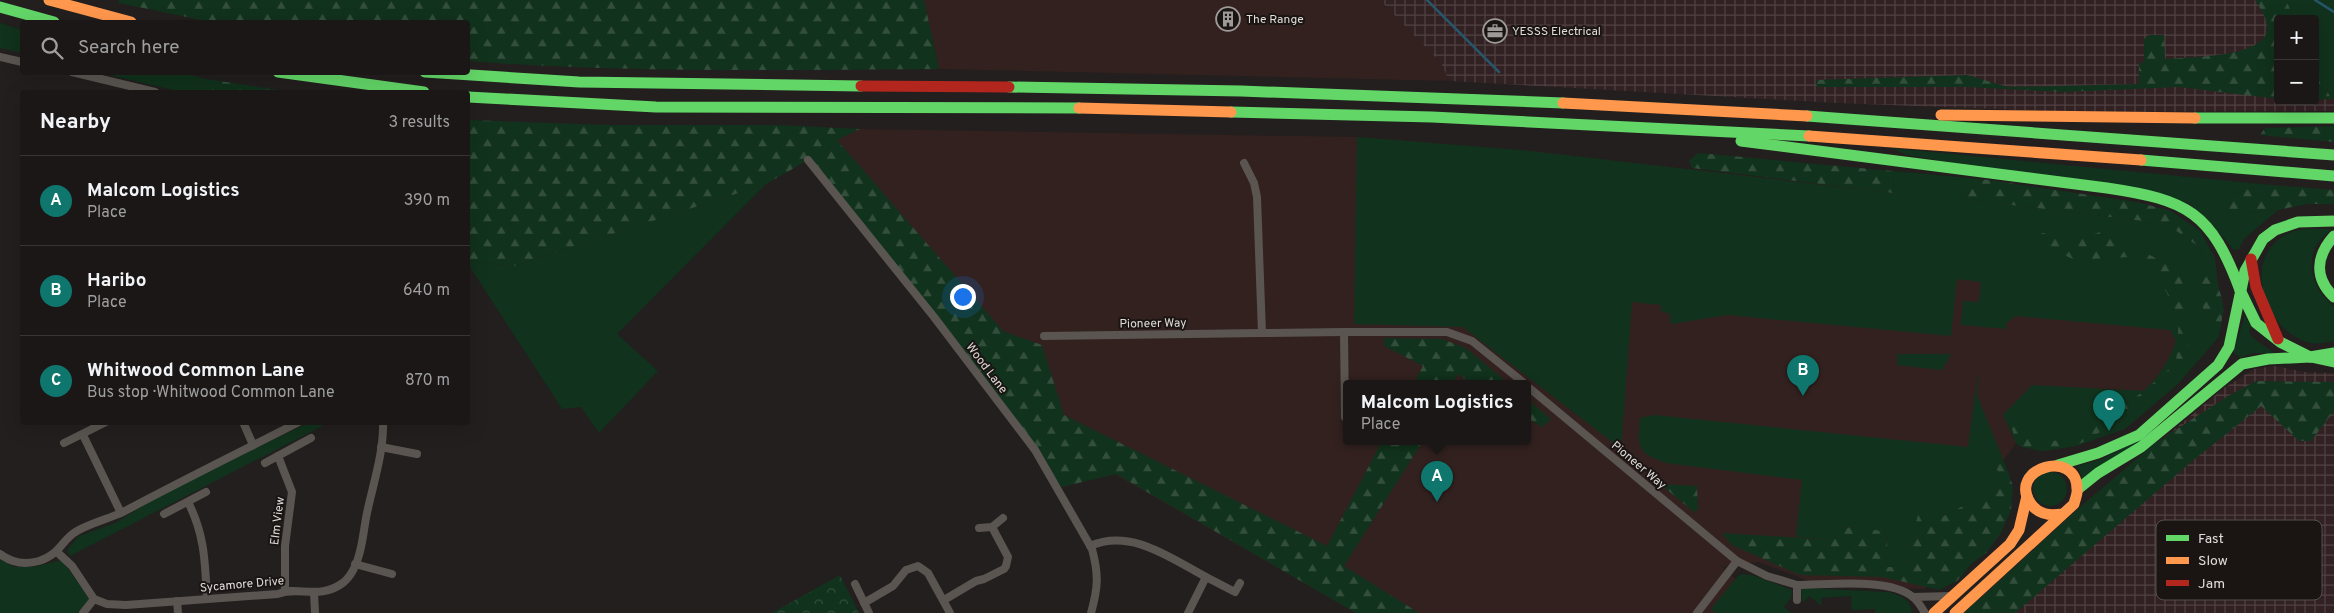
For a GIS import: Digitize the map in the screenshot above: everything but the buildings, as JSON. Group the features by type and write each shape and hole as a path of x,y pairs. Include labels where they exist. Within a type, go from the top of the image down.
{"main road":[{"path":"49,0 124,20"},
{"path":"0,7 47,20"},
{"path":"300,75 409,90"},
{"path":"458,75 524,81 627,85 1001,87 1230,91 1456,98 1734,112 2066,133 2334,155"},
{"path":"470,97 656,108 1018,107 1432,117 1599,125 2046,152 2334,176"},
{"path":"1734,112 2088,118 2334,118"},
{"path":"1599,125 2029,178 2136,193 2168,201 2183,208 2209,225 2229,258 2240,290 2256,323 2280,342 2310,357 2334,362"},
{"path":"1934,613 2010,544 2019,530 2027,496 2027,485 2033,473 2045,466 2058,465 2098,453 2139,435 2218,364 2229,347 2240,290 2251,256 2263,239 2275,230 2298,222 2329,221"},
{"path":"2334,236 2322,249 2318,271 2321,280 2334,297"},
{"path":"2251,256 2256,287 2280,342"},
{"path":"2321,280 2334,288"},
{"path":"1955,613 2074,504 2078,489 2098,473 2141,448 2242,364 2256,359 2310,357 2334,353"},
{"path":"2058,465 2072,474 2078,489"},
{"path":"2027,496 2037,511 2054,516 2062,514"}],"street":[{"path":"0,57 20,62"},
{"path":"84,75 146,90"},
{"name":"Wood Lane","path":"808,160 934,316 1035,450 1090,546 1096,567 1098,587 1091,613"},
{"path":"1244,163 1254,184 1257,197 1262,333"},
{"path":"1344,332 1345,380"},
{"name":"Pioneer Way","path":"1044,336 1447,332 1472,340 1520,380"},
{"name":"Pioneer Way","path":"1531,389 1737,561 1767,576 1797,586 1883,586 1900,590 1913,597 1923,611"},
{"path":"64,443 101,425"},
{"path":"244,425 254,445"},
{"path":"0,554 10,560 30,563 57,552 71,535 78,530 121,513 293,425"},
{"name":"Sycamore Drive","path":"94,599 107,604 126,605 278,594 285,591 314,593 328,590 344,582 359,556 381,447 383,425"},
{"path":"83,435 121,513"},
{"path":"266,463 311,438"},
{"path":"381,447 417,454"},
{"name":"Elm View","path":"278,456 292,492 285,546 285,591"},
{"path":"164,514 206,492"},
{"path":"188,502 202,535 207,599"},
{"path":"979,528 992,527 1003,518"},
{"path":"944,600 976,580 984,579 1006,566 1008,557 992,527"},
{"path":"1090,546 1106,540 1140,543 1235,592 1240,583"},
{"path":"57,552 72,566 94,599 83,613"},
{"path":"1697,613 1737,561"},
{"path":"355,564 392,574"},
{"path":"864,603 892,586 900,574 913,566 923,568 928,573 950,613"},
{"path":"1188,613 1206,577"},
{"path":"855,584 869,613"},
{"path":"1797,586 1797,600"},
{"path":"314,593 315,613"},
{"name":"Pioneer Way","path":"1913,597 1953,596"},
{"path":"177,601 178,613"}],"shaded area":[{"path":"924,0 1380,0 1441,63 1449,81 939,69"},
{"path":"1380,0 2334,0 2334,111 2070,112 1837,103 1449,81 1441,63"},
{"path":"860,129 1357,137 1521,150 2143,221 2215,258 2224,310 2218,338 2178,384 2125,429 2043,451 2022,447 2016,443 1974,501 1951,507 1925,589 1825,587 1759,562 1722,567 1774,613 1356,613 1057,441 836,140"},
{"path":"2275,366 2305,372 2334,373 2334,613 1964,613 2078,509 2224,388 2254,369"}],"green space":[{"path":"119,0 924,0 939,69 644,69 470,61 470,20 201,20 119,3"},
{"path":"2255,0 2286,0 2292,15 2274,15 2274,99 2179,87 2063,92 1966,87 1817,87 1816,80 1967,75 2008,87 2139,84 2139,63 2144,62 2144,39 2149,35 2164,35 2165,59 2240,51 2254,46 2263,39 2267,25"},
{"path":"2286,0 2334,0 2334,99 2331,99 2319,74 2319,15 2292,15"},
{"path":"0,23 20,29 20,53 0,48"},
{"path":"2319,74 2331,99 2319,100"},
{"path":"110,75 189,75 206,79 199,90 173,90"},
{"path":"206,79 280,90 199,90"},
{"path":"470,120 609,125 777,125 860,129 837,140 1003,331 1042,345 1064,415 1327,546 1380,445 1420,445 1344,566 1419,613 1356,613 1116,474 1062,487 808,160 766,184 514,266 470,261"},
{"path":"2334,126 2334,142 2260,135 2265,128"},
{"path":"1357,137 1521,150 1894,193 1893,171 1982,179 1962,199 2143,221 2175,230 2215,258 2224,310 2218,338 2178,384 2125,429 2076,446 2043,451 2022,447 2016,443 2003,415 2032,385 2144,391 2159,374 2171,355 2176,340 2170,330 2016,316 2006,323 2006,329 1961,325 1963,301 1979,302 1981,282 1957,279 1951,336 1727,315 1671,324 1670,314 1661,311 1661,305 1632,302 1621,449 1463,327 1354,324"},
{"path":"1891,148 2261,184 2232,196 2244,213 2278,210 2244,239 2239,249 2233,250 2227,241 2190,204 1907,155"},
{"path":"1698,153 1893,171 1894,193 1692,168 1689,161"},
{"path":"1982,179 2137,202 2171,211 2200,231 2215,258 2175,230 2143,221 1962,199"},
{"path":"766,184 617,334 658,371 599,433 581,407 562,409 470,267 470,261 514,266"},
{"path":"2261,184 2334,190 2334,204 2307,204 2278,210 2244,213 2218,209 2232,196"},
{"path":"2109,229 2132,246 2179,270 2188,303 2189,349 2171,376 2126,417 2076,446 2043,451 2022,447 2016,443 2009,418 2026,438 2053,441 2078,436 2144,391 2176,363 2179,317 2159,278 2130,257 2075,260 2044,246 2041,233 2050,233 2070,242"},
{"path":"2303,229 2332,229 2318,243 2314,251 2312,269 2317,286 2334,306 2334,341 2314,344 2295,337 2282,326 2271,311 2264,294 2262,277 2264,260 2272,245 2287,234"},
{"path":"2207,274 2214,281 2223,304 2218,338 2206,326 2202,280"},
{"path":"2245,316 2251,326 2249,332 2251,335 2274,353 2253,353 2240,358 2233,352"},
{"path":"1384,338 1442,339 1466,348 1504,380 1467,380 1458,374 1455,380 1416,380 1423,366 1384,346"},
{"path":"1897,354 1951,354 1942,370 1897,365"},
{"path":"1978,370 1977,395 2005,464 1997,460 1994,465 2002,476 1979,497 1913,533 1910,559 1897,567 1886,567 1888,533 1855,527 1841,528 1833,540 1796,537 1802,480 1666,463 1649,456 1641,448 1639,436 1640,418 1654,415 1968,447"},
{"path":"2256,381 2334,382 2334,411 2311,441 2299,441 2261,406 2190,463 2015,613 1964,613 2078,509 2154,444 2228,396"},
{"path":"1531,402 1551,419 1542,427 1531,420"},
{"path":"304,425 324,425 70,556 67,550 79,536 115,523 166,492"},
{"path":"2142,438 2144,440 2082,478 2077,466 2102,459"},
{"path":"1997,460 2005,464 2013,486 2011,510 2001,533 1986,553 1972,563 1957,581 1939,590 1883,577 1800,575 1732,545 1722,533 1833,540 1841,528 1855,527 1888,532 1886,567 1897,567 1910,559 1913,533 1918,515 1944,516 1979,497 2001,476 1994,465"},
{"path":"2050,472 2057,473 2062,477 2066,482 2066,496 2062,501 2057,505 2050,506 2043,505 2038,501 2034,496 2033,489 2034,482 2038,477 2043,473"},
{"path":"1660,484 1697,486 1698,509 1694,512"},
{"path":"0,559 14,567 33,567 62,560 89,599 78,613 0,613"},
{"path":"1743,574 1755,576 1792,590 1791,598 1784,607 1791,613 1715,613 1711,609 1738,576"},
{"path":"840,575 859,613 772,613"},
{"path":"1801,588 1888,592 1908,601 1912,613 1875,613 1875,609 1852,610 1851,596 1821,598 1822,606 1809,596 1804,602 1802,600"}],"waterway":[{"path":"1427,0 1499,72"},
{"path":"2315,0 2334,12"}],"traffic: fast":[{"path":"0,7 47,20"},
{"path":"300,75 409,90"},
{"path":"470,75 579,82 861,86"},
{"path":"1009,87 1241,91 1563,103"},
{"path":"470,97 656,107 1079,108"},
{"path":"1231,112 1432,117 1809,136"},
{"path":"1807,116 2334,155"},
{"path":"2195,118 2334,118"},
{"path":"1741,141 2107,188 2158,198 2177,205 2193,214 2207,227 2218,243 2240,290"},
{"path":"2141,160 2334,176"},
{"path":"2058,465 2098,453 2139,435 2218,365 2229,347 2245,271 2263,239 2275,230 2298,222 2334,221"},
{"path":"2334,236 2324,251 2320,267 2320,275 2323,282 2334,297"},
{"path":"2240,290 2256,323 2280,342 2310,357 2334,353"},
{"path":"2078,489 2098,473 2141,447 2242,364 2268,359 2310,357"},
{"path":"2311,357 2334,362"}],"traffic: slow":[{"path":"49,0 124,20"},
{"path":"1563,103 1807,116"},
{"path":"1079,108 1231,112"},
{"path":"1941,115 2195,118"},
{"path":"1809,136 2141,160"},
{"path":"1955,613 2074,504 2077,489 2074,476 2066,469 2056,466 2045,468 2035,473 2028,481 2026,491 2031,504 2034,508 2045,514 2062,514"},
{"path":"1934,613 2010,544 2019,530 2027,496"}],"traffic: jam":[{"path":"861,86 1009,87"},
{"path":"2251,259 2256,287 2278,339"}],"place":[{"name":"The Range","path":"1228,19"},
{"name":"YESSS Electrical","path":"1495,31"},
{"name":"Haribo","path":"1803,396"},
{"name":"Whitwood Common Lane","path":"2109,431"},
{"name":"Malcom Logistics","path":"1437,502"}]}
